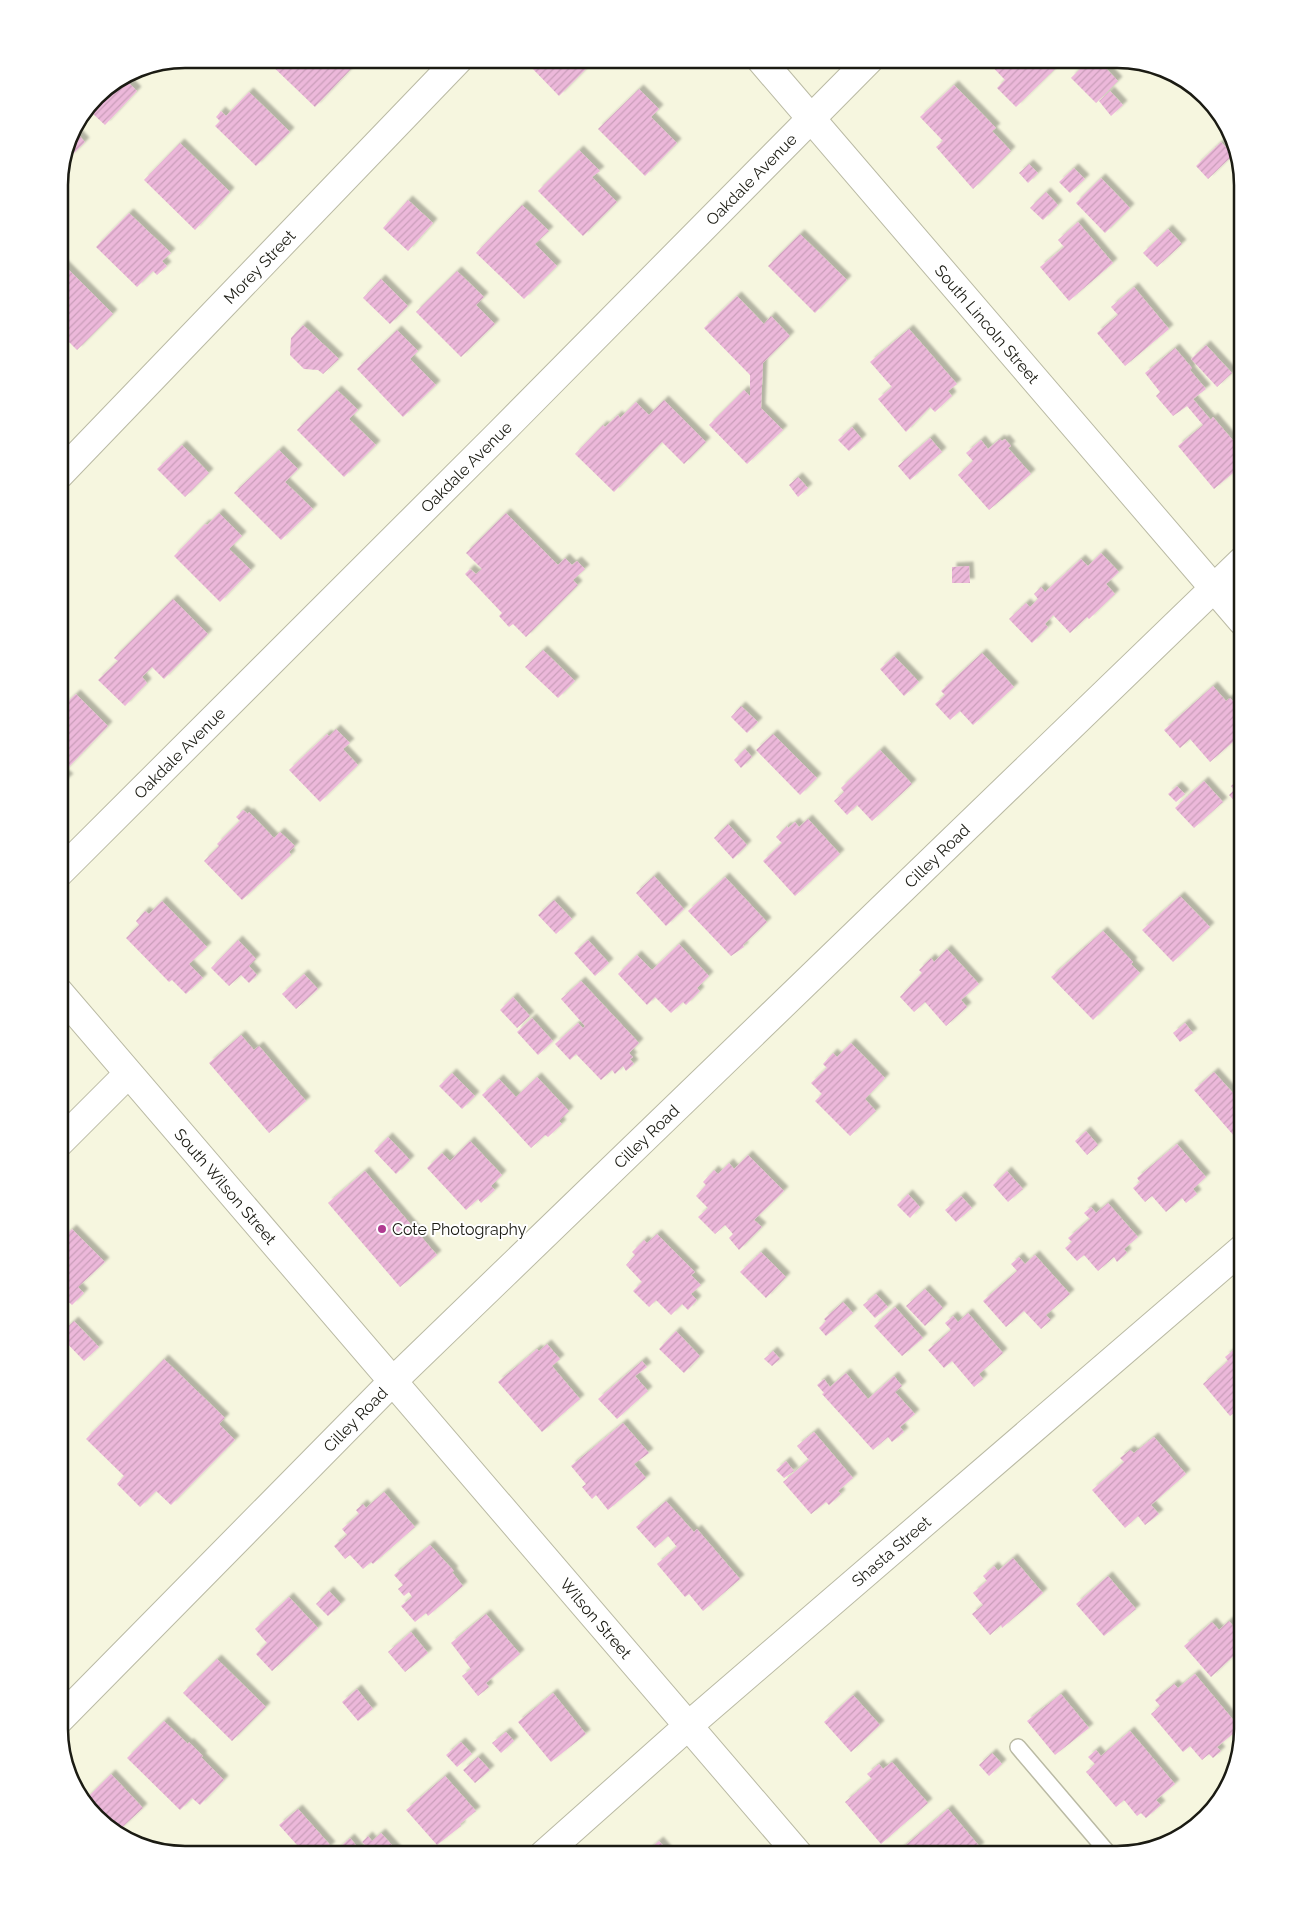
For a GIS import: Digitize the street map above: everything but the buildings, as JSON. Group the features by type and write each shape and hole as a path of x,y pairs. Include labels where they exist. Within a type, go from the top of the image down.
{"street":[{"name":"Morey Street","path":"68,466 450,68"},
{"name":"South Lincoln Street","path":"768,68 1234,612"},
{"name":"Oakdale Avenue","path":"68,864 499,434 861,68"},
{"name":"Cilley Road","path":"68,1711 393,1381 1234,569"},
{"name":"South Wilson Street","path":"68,1003 393,1381"},
{"path":"68,1134 128,1074"},
{"name":"Shasta Street","path":"553,1846 688,1726 1234,1256"},
{"name":"Wilson Street","path":"393,1381 791,1846"}],"lane":[{"path":"1018,1747 1102,1846"}],"place":[{"name":"Cote Photography","path":"382,1229"}]}
